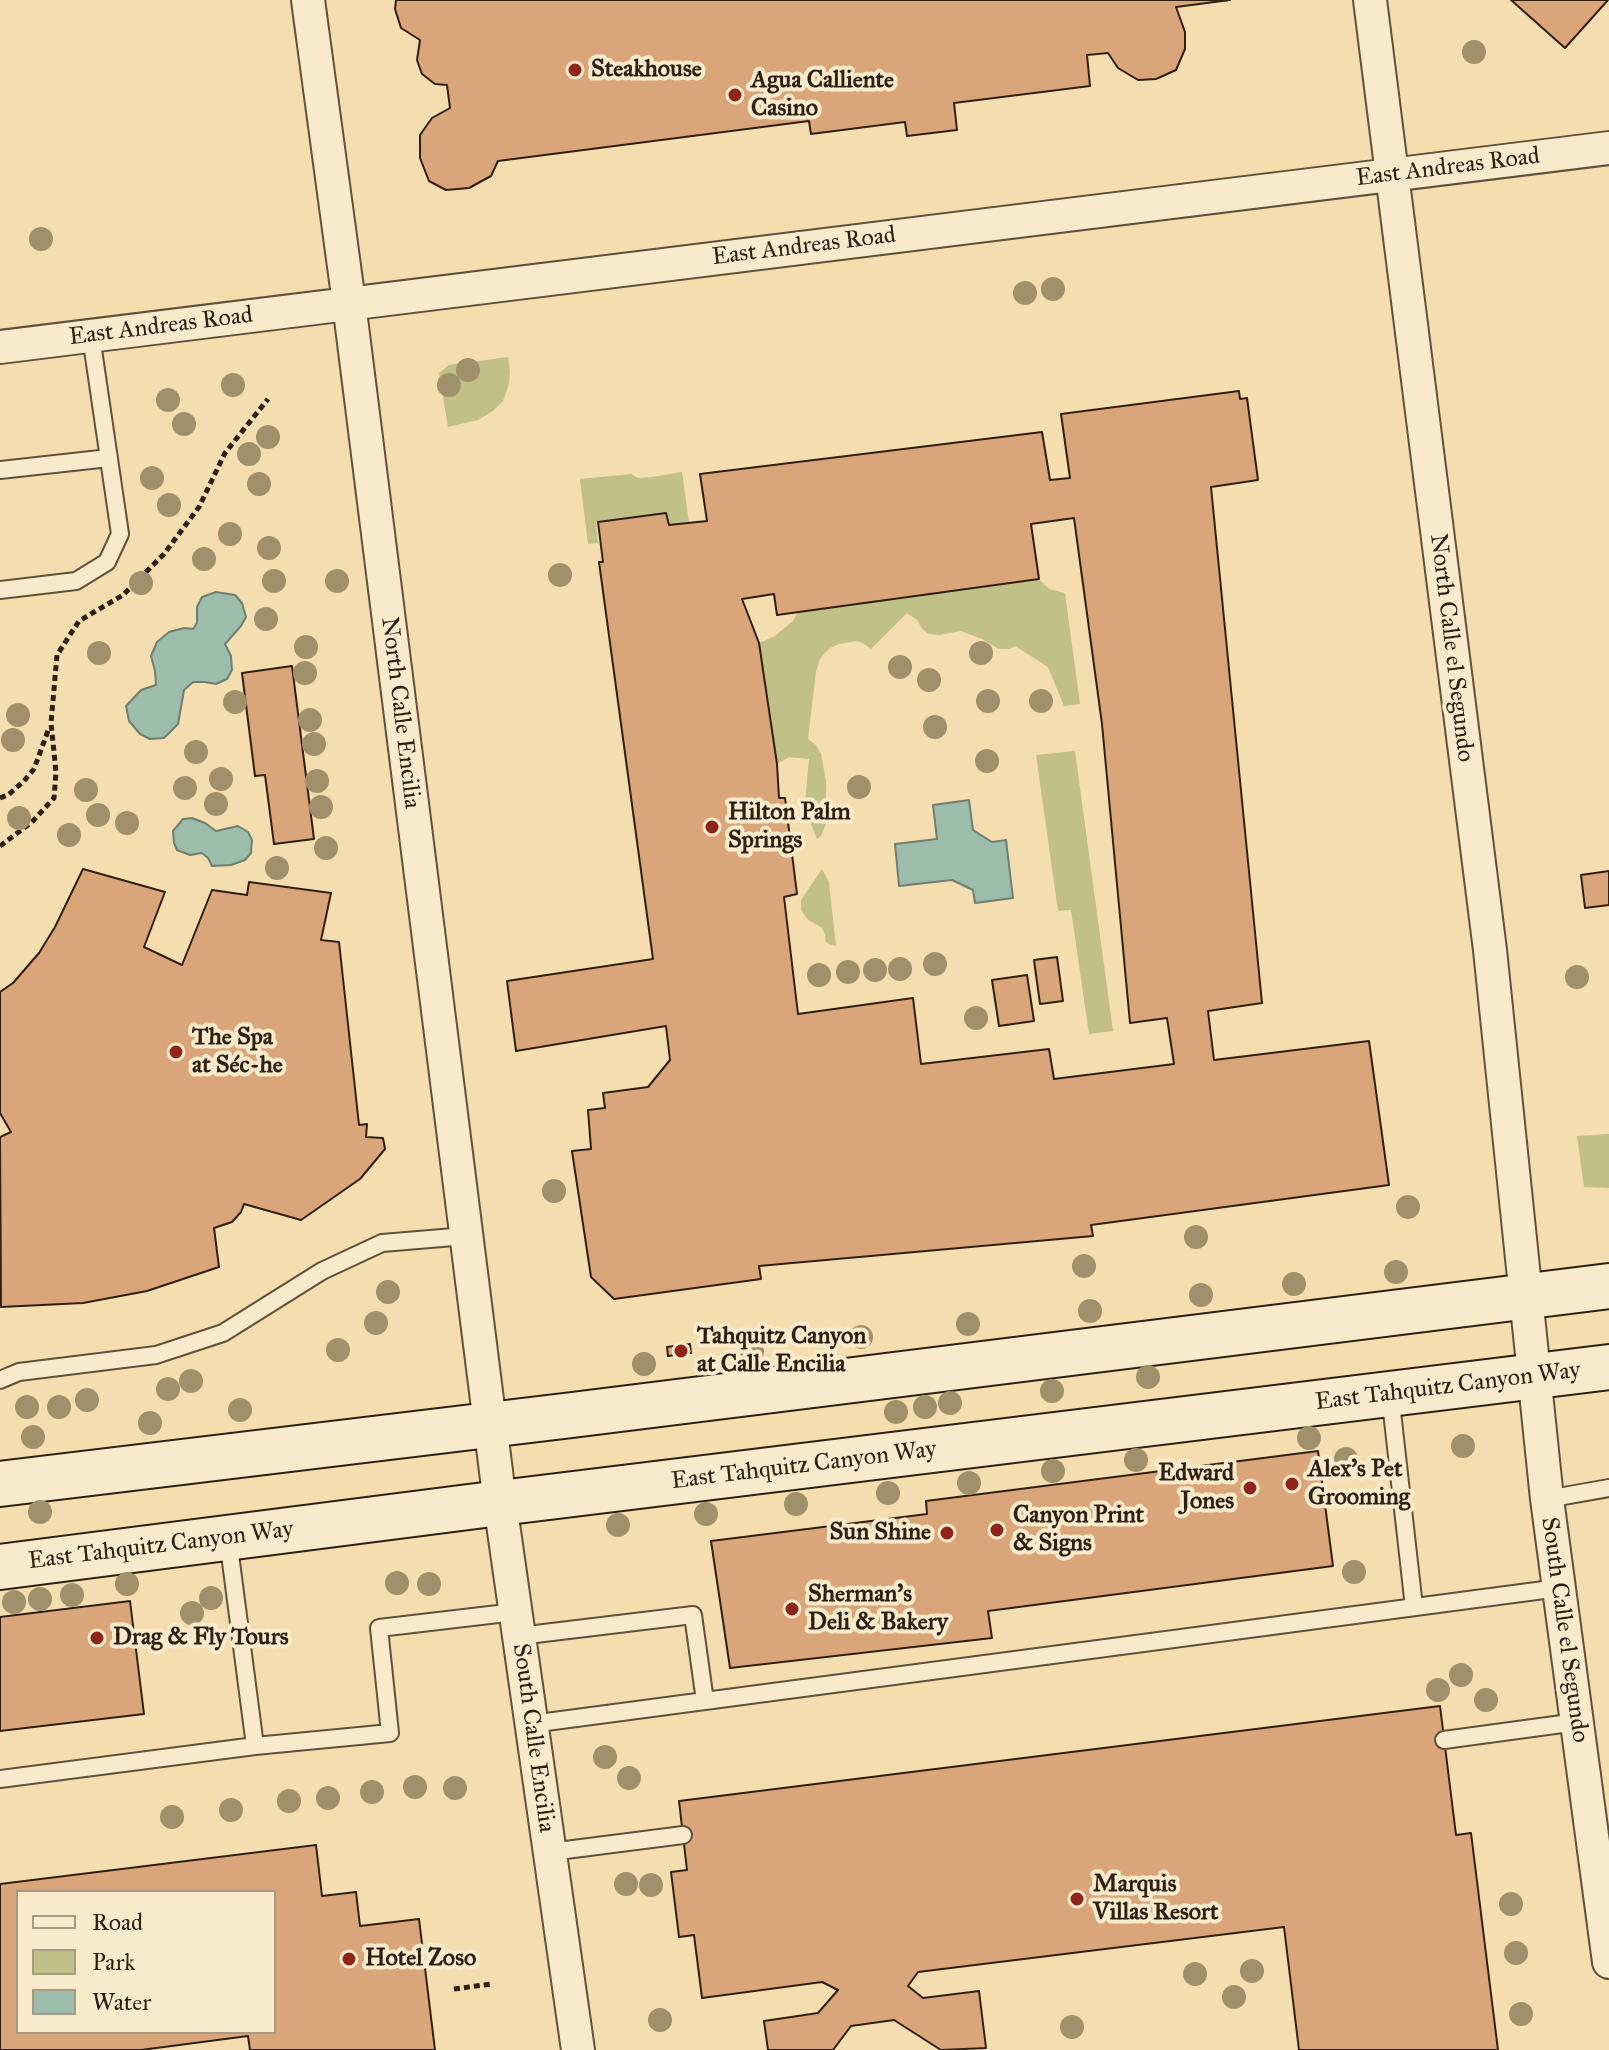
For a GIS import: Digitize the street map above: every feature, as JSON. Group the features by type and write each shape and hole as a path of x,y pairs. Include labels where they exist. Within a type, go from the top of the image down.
{"main road":[{"path":"0,1484 1609,1286"},
{"name":"East Tahquitz Canyon Way","path":"0,1567 1609,1367"}],"street":[{"name":"North Calle Encilia","path":"308,0 490,1425"},
{"name":"North Calle el Segundo","path":"1370,0 1490,950 1526,1296"},
{"name":"East Andreas Road","path":"0,347 1609,148"},
{"name":"South Calle el Segundo","path":"1526,1296 1547,1499 1577,1722 1600,1826 1609,1962"},
{"name":"South Calle Encilia","path":"490,1425 578,2050"}],"lane":[{"path":"0,590 76,581 107,562 120,534 91,336"},
{"path":"0,470 109,458"},
{"path":"0,1380 19,1372 156,1355 223,1333 322,1271 382,1243 466,1236"},
{"path":"1390,1394 1414,1607"},
{"path":"1547,1499 1609,1488"},
{"path":"228,1538 255,1746"},
{"path":"531,1724 1559,1588"},
{"path":"0,1779 255,1746 390,1733 379,1628 693,1615 705,1701"},
{"path":"1444,1740 1577,1722"},
{"path":"550,1852 683,1835"}],"path":[{"path":"0,846 32,822 54,798 56,772 51,723 57,655 79,621 123,595 164,554 199,507 225,453 268,399"},
{"path":"0,798 8,795 34,769 51,723"},
{"path":"454,1989 491,1984"}],"green space":[{"path":"508,357 509,384 503,401 478,420 448,427 439,373 449,365"},
{"path":"682,472 689,523 669,525 666,513 596,522 598,543 588,544 580,479 631,474 638,478"},
{"path":"1039,579 1049,589 1065,593 1080,704 1064,706 1048,667 1015,646 999,649 961,631 929,634 907,613 871,649 856,641 839,644 823,655 816,672 808,739 821,754 826,781 826,824 817,839 805,802 809,759 789,757 777,764 759,643 775,636 793,621 798,612"},
{"path":"1075,751 1113,1031 1089,1034 1071,910 1058,911 1036,755"},
{"path":"822,869 829,882 836,946 826,943 821,927 808,920 801,910 801,900"},
{"path":"1609,1134 1609,1188 1584,1187 1577,1136"}],"water":[{"path":"216,592 235,595 242,603 246,617 225,644 231,656 232,670 227,679 216,684 193,682 184,690 178,724 164,738 150,739 140,734 129,721 126,706 141,690 156,685 151,656 157,642 169,632 193,629 202,597"},
{"path":"969,800 973,830 992,842 1006,840 1013,898 975,903 973,890 952,880 899,886 895,844 937,839 933,805"},
{"path":"192,818 216,831 238,826 248,832 252,840 251,853 245,860 231,865 212,866 202,853 190,855 177,850 173,831 183,819"}],"building":[{"name":"Agua Calliente Casino","path":"396,0 1230,0 1176,7 1185,32 1185,49 1176,70 1156,79 1138,80 1118,68 1108,53 1087,55 1090,86 954,103 957,130 907,136 905,122 811,134 809,121 498,161 491,176 469,188 446,190 429,181 420,158 420,135 432,118 450,108 447,85 435,84 422,74 417,60 420,40 401,28 395,9"},
{"path":"1511,0 1608,0 1565,48"},
{"name":"Hilton Palm Springs","path":"1239,391 1240,399 1247,398 1258,480 1211,487 1262,1003 1208,1011 1214,1060 1369,1041 1389,1185 1091,1225 1093,1236 759,1266 761,1279 614,1299 591,1277 572,1151 591,1149 588,1110 605,1108 603,1093 648,1087 670,1060 666,1026 516,1051 507,981 653,959 599,562 603,562 598,522 666,513 669,525 707,521 700,474 1042,432 1050,480 1070,478 1061,414","holes":["1074,518 1102,724 1130,1023 1167,1018 1174,1064 1054,1079 1049,1049 921,1064 913,998 798,1014 784,897 797,894 785,798 779,798 759,643 742,599 774,594 777,615 1039,579 1031,524"]},
{"path":"292,666 314,839 274,844 265,775 255,776 242,673"},
{"name":"The Spa at Séc-he","path":"83,869 165,892 144,947 182,965 212,890 247,895 249,882 331,893 321,940 339,942 359,1125 367,1124 366,1137 383,1138 385,1149 360,1179 301,1220 244,1204 232,1222 214,1228 219,1267 147,1291 83,1303 1,1307 0,1137 11,1132 0,1113 0,992 13,983 39,953"},
{"path":"1609,871 1609,905 1585,908 1581,875"},
{"path":"1057,957 1063,1001 1040,1004 1034,960"},
{"path":"1027,975 1034,1021 999,1026 992,980"},
{"path":"690,1344 691,1353 668,1356 667,1347"},
{"path":"1318,1451 1333,1566 988,1611 992,1638 730,1668 711,1541 927,1514 926,1501"},
{"path":"130,1601 144,1714 0,1731 0,1617"},
{"name":"Marquis Villas Resort","path":"1440,1706 1456,1835 1471,1833 1498,2050 1299,2050 1284,1927 918,1972 908,1986 923,1998 979,1991 986,2048 941,2050 894,2020 851,2026 833,2050 768,2050 764,2021 818,2013 838,1990 822,1982 702,1998 694,1935 679,1937 671,1872 687,1870 679,1801"},
{"name":"Hotel Zoso","path":"316,1845 322,1896 356,1892 360,1926 419,1919 435,2050 250,2050 248,2036 141,2050 0,2050 0,1884"}],"place":[{"name":"Steakhouse","path":"575,70"},
{"name":"Agua Calliente Casino","path":"735,95"},
{"name":"Hilton Palm Springs","path":"712,827"},
{"name":"The Spa at Séc-he","path":"176,1052"},
{"name":"Tahquitz Canyon at Calle Encilia","path":"681,1351"},
{"name":"Alex's Pet Grooming","path":"1292,1484"},
{"name":"Edward Jones","path":"1250,1488"},
{"name":"Canyon Print & Signs","path":"997,1530"},
{"name":"Sun Shine","path":"947,1533"},
{"name":"Sherman's Deli & Bakery","path":"792,1609"},
{"name":"Drag & Fly Tours","path":"97,1638"},
{"name":"Marquis Villas Resort","path":"1077,1899"},
{"name":"Hotel Zoso","path":"349,1959"}]}
